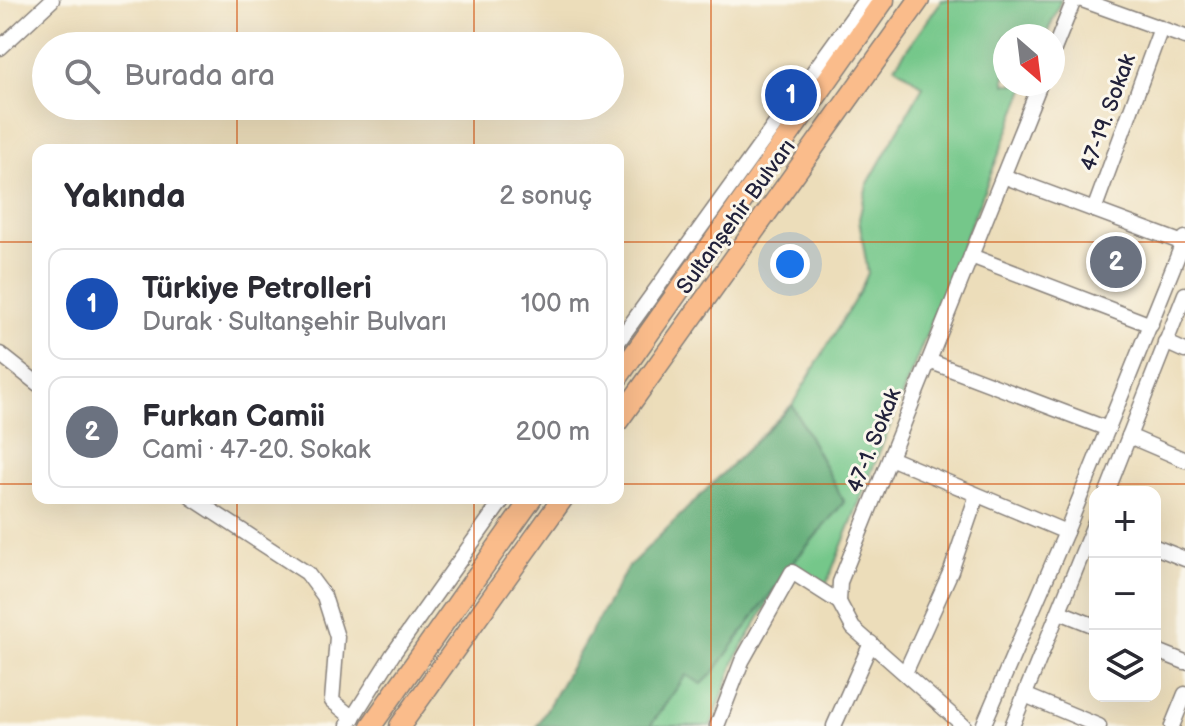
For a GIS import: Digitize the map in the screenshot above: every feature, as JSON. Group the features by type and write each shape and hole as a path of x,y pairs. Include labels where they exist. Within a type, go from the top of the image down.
{"highway":[{"name":"Sultanşehir Bulvarı","path":"624,368 884,0"},
{"name":"Sultanşehir Bulvarı","path":"624,413 919,0"},
{"path":"358,723 527,504"},
{"path":"400,726 559,504"}],"street":[{"path":"0,48 52,0"},
{"name":"Sultanşehir Bulvarı","path":"624,333 865,0"},
{"path":"1064,24 1074,0"},
{"path":"1082,0 1185,37"},
{"name":"47-19. Sokak","path":"1094,210 1161,28"},
{"name":"47-1. Sokak","path":"839,602 840,582 1035,96"},
{"path":"983,726 1066,532 1184,241 1003,176"},
{"path":"971,256 1151,325"},
{"path":"1109,486 1185,294"},
{"path":"1165,342 1185,351"},
{"path":"0,354 32,379"},
{"path":"929,361 1108,429"},
{"path":"1129,436 1185,460"},
{"path":"890,458 1066,532"},
{"path":"905,673 951,571 977,495"},
{"path":"201,504 307,573 324,596 337,637 332,701 358,723 393,654 500,504"},
{"path":"1012,726 1027,696 1089,537"},
{"path":"1161,549 1185,559"},
{"path":"717,726 742,661 792,572 839,602 853,628 964,726"},
{"path":"1060,612 1089,624"},
{"path":"834,726 871,643"},
{"path":"1161,652 1185,662"},
{"path":"1172,726 1182,713 1185,694"},
{"path":"1027,696 1099,726"}],"green space":[{"path":"942,0 1061,0 1051,24 993,24 993,96 1022,96 826,585 791,565 844,502 792,405 868,273 859,219 867,185 923,86 895,66"},
{"path":"792,405 844,502 791,565 713,673 702,684 686,675 650,726 537,726 628,567"},
{"path":"788,568 736,658 711,726 650,726 686,675"}],"place":[{"name":"Türkiye Petrolleri","path":"791,95"},
{"name":"Furkan Camii","path":"1116,262"}]}
